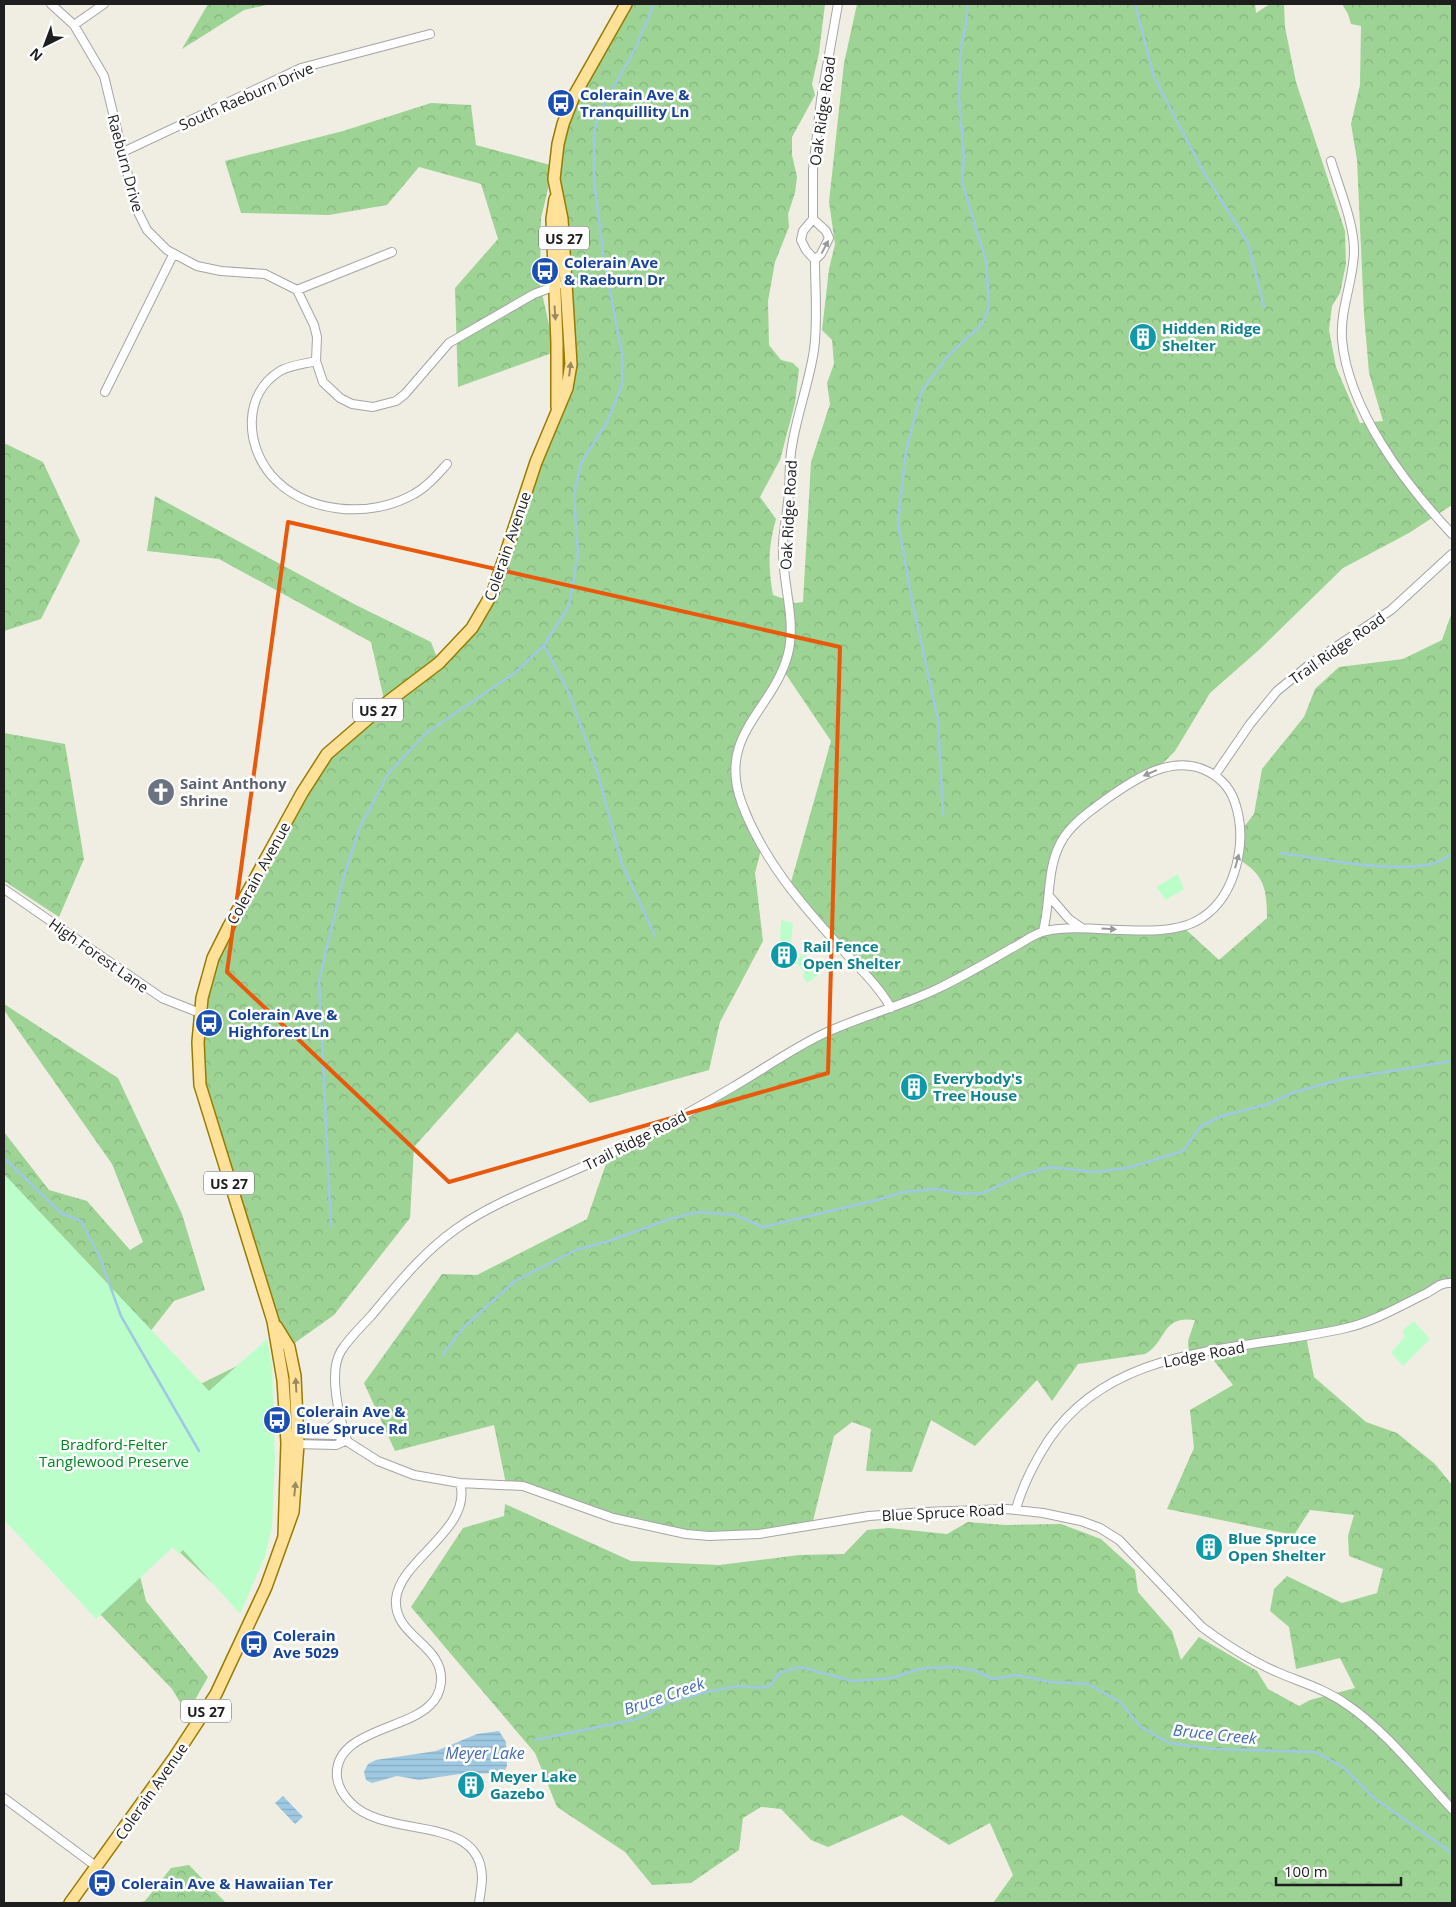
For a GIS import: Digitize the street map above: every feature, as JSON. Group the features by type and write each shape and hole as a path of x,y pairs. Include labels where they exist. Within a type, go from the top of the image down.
{"main road":[{"name":"Colerain Avenue","path":"70,1903 97,1867 216,1694 266,1587 284,1536 295,1376 289,1347 273,1322 204,1104 198,1061 200,1012 213,958 302,793 327,754 385,704 439,663 460,642 484,609 493,592 536,462 567,388 571,364 562,219 556,195 554,166 562,124 574,96 626,4"},
{"name":"Colerain Avenue","path":"556,195 552,219 558,412"}],"street":[{"name":"Raeburn Drive","path":"51,4 74,25 104,76 136,208 141,219 158,242 173,255 208,270 265,274 297,290"},
{"path":"74,25 104,4"},
{"name":"Oak Ridge Road","path":"838,4 821,100 813,169 812,219 803,231 802,240 806,250 815,260 817,300 814,350 792,444 783,542 782,562 791,621 790,638 782,669 744,733 737,759 736,774 742,803 777,870 796,896 877,987 891,1008"},
{"name":"South Raeburn Drive","path":"123,152 302,68 430,34"},
{"path":"1331,161 1352,234 1354,250 1353,266 1342,321 1342,336 1347,367 1367,416 1382,443 1418,494 1452,534"},
{"path":"812,219 826,231 829,238 821,254 815,260"},
{"path":"392,252 297,290 314,326 316,361 323,382 340,398 361,406 385,405 405,394 449,343 534,294 567,282"},
{"path":"105,392 173,255"},
{"path":"316,361 280,371 260,392 253,406 251,418 255,445 262,462 282,485 310,502 347,510 365,509 394,503 414,494 430,483 446,464"},
{"name":"Trail Ridge Road","path":"1215,775 1250,724 1278,691 1309,665 1391,610 1452,554"},
{"name":"Trail Ridge Road","path":"347,1440 340,1419 336,1377 339,1355 408,1272 441,1240 480,1214 601,1159 686,1114 802,1045 850,1023 891,1008 969,972 1043,931 1082,928 1123,930 1170,928 1193,922 1210,911 1226,889 1238,859 1240,832 1234,798 1215,775 1201,768 1185,764 1170,766 1127,784 1073,826 1060,844 1053,858 1050,897 1043,931"},
{"name":"High Forest Lane","path":"4,889 162,998 200,1012"},
{"path":"1050,897 1070,919 1082,928"},
{"name":"Lodge Road","path":"1016,1509 1029,1474 1053,1435 1079,1406 1117,1379 1168,1360 1345,1329 1431,1291 1437,1286 1452,1283"},
{"path":"323,1434 340,1419"},
{"name":"Blue Spruce Road","path":"292,1439 323,1434 337,1435 347,1440 354,1448 396,1469 414,1475 460,1483 523,1486 613,1518 686,1534 717,1537 758,1534 870,1516 1016,1509 1080,1521 1100,1528 1119,1540 1202,1627 1244,1656 1346,1703 1370,1723 1452,1808"},
{"path":"292,1439 336,1445 347,1440"},
{"path":"460,1483 462,1490 458,1510 448,1527 404,1580 396,1597 397,1611 404,1626 429,1648 439,1664 441,1674 438,1693 423,1711 353,1744 340,1759 336,1774 337,1782 344,1796 372,1818 406,1827 450,1834 472,1849 481,1869 479,1903"},
{"path":"4,1798 97,1867"}],"highlighted area":[{"path":"288,522 840,647 828,1073 449,1182 227,972"}],"green space":[{"path":"208,4 271,4 244,10 182,49"},
{"path":"626,4 825,4 819,53 812,84 815,95 792,137 792,155 797,177 795,193 788,214 789,227 775,262 768,301 769,345 781,360 793,363 799,369 795,403 780,460 760,497 776,519 771,539 770,557 773,595 796,603 803,602 811,462 830,404 827,383 834,364 832,340 822,330 829,269 835,244 829,202 844,63 857,4 1255,4 1256,13 1270,4 1284,4 1285,27 1296,82 1345,231 1346,264 1340,293 1332,306 1329,330 1336,367 1360,423 1383,421 1369,373 1364,314 1357,160 1351,124 1360,85 1361,26 1351,24 1342,4 1452,4 1452,505 1409,533 1343,568 1260,649 1210,693 1175,751 1155,771 1092,810 1060,844 1043,930 1123,930 1182,926 1219,960 1267,918 1265,891 1262,883 1254,870 1238,859 1240,832 1254,814 1262,769 1304,717 1315,689 1339,667 1403,659 1442,640 1452,612 1452,1283 1359,1324 1306,1336 1314,1377 1366,1422 1397,1433 1435,1464 1452,1485 1452,1903 993,1903 1013,1875 990,1823 949,1845 902,1815 828,1847 811,1840 781,1809 761,1807 743,1818 739,1850 691,1883 652,1885 625,1852 557,1807 535,1753 411,1607 463,1528 504,1516 505,1504 631,1561 719,1565 799,1555 844,1554 867,1530 889,1528 947,1534 968,1522 1005,1525 1061,1524 1101,1539 1135,1570 1138,1592 1172,1631 1181,1660 1199,1637 1257,1671 1268,1689 1299,1706 1310,1700 1355,1688 1340,1658 1296,1669 1289,1627 1270,1611 1274,1589 1287,1576 1342,1603 1377,1593 1383,1569 1349,1556 1348,1536 1354,1515 1310,1510 1294,1535 1167,1509 1194,1448 1190,1410 1233,1385 1207,1352 1189,1355 1188,1341 1195,1320 1184,1320 1170,1325 1152,1349 1145,1354 1078,1364 1052,1401 1037,1380 975,1446 931,1420 912,1472 866,1471 871,1429 852,1422 834,1436 812,1525 725,1537 643,1526 506,1484 494,1425 395,1451 364,1383 442,1274 477,1275 587,1219 609,1155 802,1045 891,1008 789,889 831,741 783,670 740,744 738,787 762,846 755,873 763,941 720,1022 709,1070 590,1103 517,1032 414,1147 410,1218 334,1315 289,1347 273,1321 198,1061 213,958 317,769 385,704 371,642 219,559 147,551 155,496 354,604 431,642 439,663 485,609 567,388 553,169 541,218 540,284 555,352 458,387 455,288 498,239 481,184 419,167 387,205 329,215 241,213 225,161 343,131 431,103 471,105 476,145 554,166 563,124"},
{"path":"4,443 43,462 80,541 41,619 4,631"},
{"path":"4,733 65,744 84,859 59,917 4,881"},
{"path":"1178,874 1184,889 1166,900 1156,887"},
{"path":"781,920 793,923 791,945 780,944"},
{"path":"804,953 820,974 807,983 803,976 804,971 795,962"},
{"name":"Bradford-Felter Tanglewood Preserve","path":"4,1004 118,1078 182,1214 205,1290 174,1301 139,1346 180,1394 243,1363 235,1604 173,1546 140,1576 146,1601 208,1677 187,1714 172,1689 4,1514 4,1132 49,1190 87,1201 130,1250 143,1242 112,1164 4,1010"},
{"name":"Bradford-Felter Tanglewood Preserve","path":"4,1174 209,1391 267,1339 272,1364 275,1460 272,1527 265,1556 240,1614 183,1550 179,1554 173,1547 96,1619 4,1520"},
{"path":"1414,1321 1430,1339 1403,1366 1391,1353 1405,1336 1402,1331"},
{"path":"189,1865 226,1903 135,1903 145,1901 171,1868"}],"water":[{"name":"Meyer Lake","path":"499,1731 506,1742 507,1766 505,1770 497,1773 460,1774 419,1780 397,1776 372,1783 366,1780 364,1772 368,1764 376,1760 436,1751 477,1734"},
{"path":"283,1796 303,1817 295,1824 275,1803"}],"waterway":[{"path":"331,1227 319,981 344,876 360,827 388,774 425,734 516,672 544,645 569,606 578,554 574,495 581,463 607,422 622,385 622,353 604,261 594,180 594,133 599,113 636,47 654,4"},
{"path":"943,815 938,720 913,605 898,523 906,451 922,390 948,356 982,324 989,308 986,261 962,182 964,158 959,98 961,47 966,24 967,4"},
{"path":"1135,4 1154,77 1203,171 1248,243 1264,307"},
{"path":"544,645 568,691 596,767 622,864 655,936"},
{"path":"1281,853 1337,862 1401,867 1435,863 1452,854"},
{"path":"443,1354 464,1327 515,1281 576,1250 609,1241 670,1219 697,1212 735,1215 763,1227 903,1192 937,1189 963,1194 983,1193 1022,1175 1050,1167 1094,1172 1127,1168 1183,1151 1201,1126 1222,1116 1268,1104 1295,1092 1343,1079 1452,1061"},
{"path":"4,1158 61,1213 81,1221 100,1258 121,1316 199,1451"},
{"name":"Bruce Creek","path":"535,1740 637,1719 668,1703 702,1693 738,1686 762,1688 772,1684 779,1673 800,1667 852,1681 893,1678 919,1669 949,1667 974,1670 993,1679 1017,1675 1051,1682 1088,1684 1120,1702 1141,1727 1169,1743 1213,1749 1315,1752 1343,1767 1374,1798 1452,1853"}],"place":[{"name":"Colerain Ave & Tranquillity Ln","path":"561,103"},
{"name":"Colerain Ave & Raeburn Dr","path":"545,271"},
{"name":"Hidden Ridge Shelter","path":"1143,337"},
{"name":"Saint Anthony Shrine","path":"161,792"},
{"name":"Rail Fence Open Shelter","path":"784,955"},
{"name":"Colerain Ave & Highforest Ln","path":"209,1023"},
{"name":"Everybody's Tree House","path":"914,1087"},
{"name":"Colerain Ave & Blue Spruce Rd","path":"277,1420"},
{"name":"Blue Spruce Open Shelter","path":"1209,1547"},
{"name":"Colerain Ave 5029","path":"254,1644"},
{"name":"Meyer Lake Gazebo","path":"471,1785"},
{"name":"Colerain Ave & Hawaiian Ter","path":"102,1883"}]}
